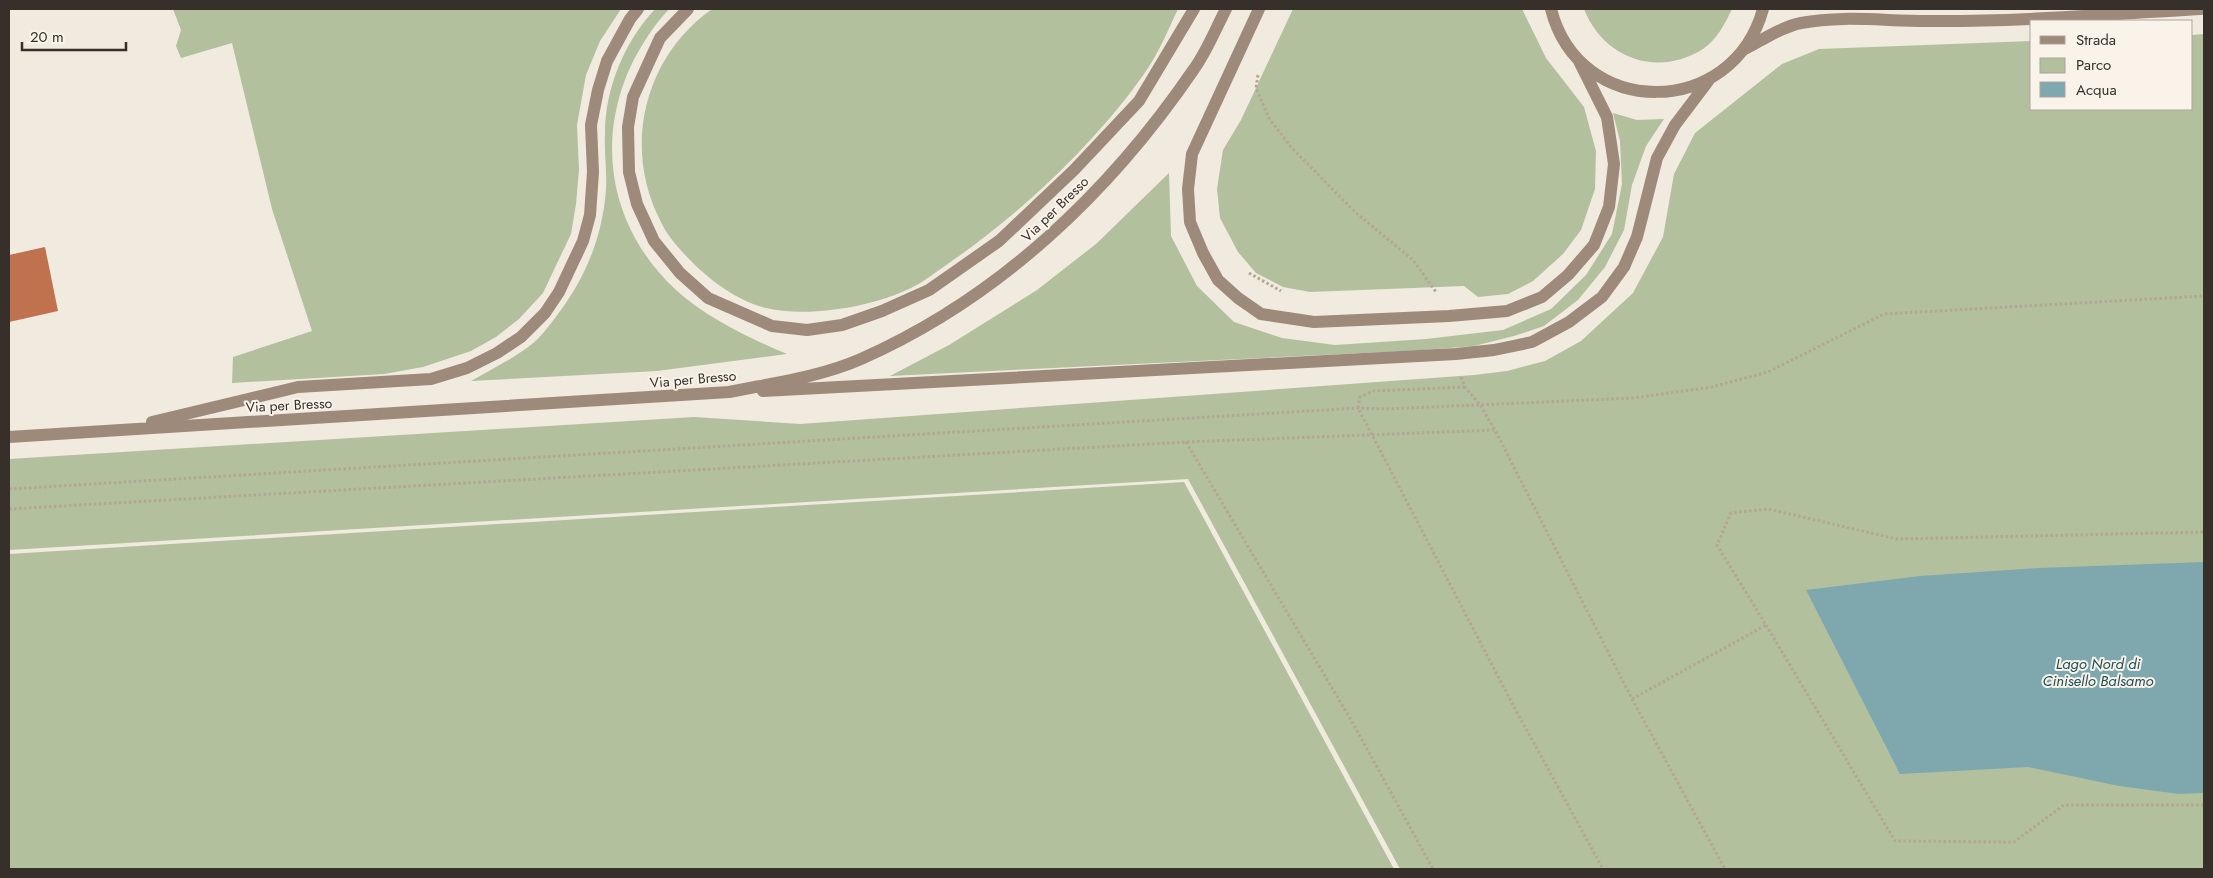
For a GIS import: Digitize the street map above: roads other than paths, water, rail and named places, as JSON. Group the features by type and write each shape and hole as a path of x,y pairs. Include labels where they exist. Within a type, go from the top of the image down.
{"street":[{"path":"118,430 298,387 431,379 467,368 497,353 521,337 545,313 559,292 583,241 590,215 593,172 591,125 598,90 607,61 630,19 638,9"},
{"path":"688,9 660,38 632,96 628,126 629,172 637,204 654,241 680,273 708,298 772,326 807,330 842,325 882,311 929,290 999,241 1074,170 1139,101 1194,9"},
{"name":"Via per Bresso","path":"9,437 578,403 729,392 803,377 860,360 921,330 960,305 1042,244 1107,179 1156,120 1195,68 1226,9"},
{"path":"1259,9 1192,154 1188,189 1190,222 1203,253 1218,280 1238,298 1261,314 1314,322 1449,316 1507,311 1542,297 1568,275 1594,245 1608,207 1614,164 1606,117 1579,61 1565,43 1546,9"},
{"path":"1551,9 1555,23"},
{"path":"729,392 799,390 1456,354 1494,350 1532,342 1569,322 1602,297 1624,267 1636,237 1657,158 1675,125 1709,80 1728,66 1743,50 1759,22 1763,9"},
{"path":"1743,50 1776,32 1800,23 1836,19 1925,22 2201,9"},
{"path":"1579,61 1606,81 1633,90 1673,91 1709,80"}],"water":[{"name":"Lago Nord di Cinisello Balsamo","path":"2204,562 2204,793 2179,794 2119,786 2028,767 1900,774 1806,590 1920,576 2039,568"}]}
